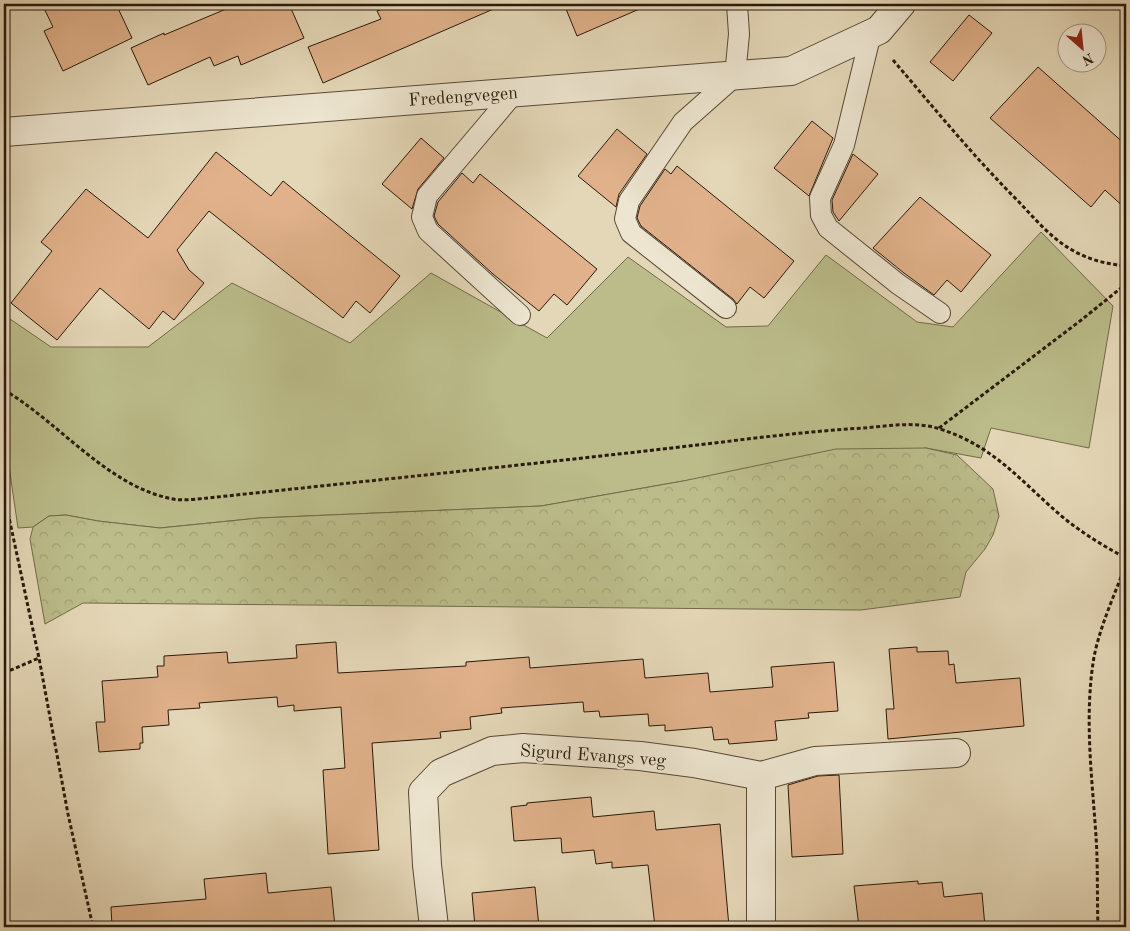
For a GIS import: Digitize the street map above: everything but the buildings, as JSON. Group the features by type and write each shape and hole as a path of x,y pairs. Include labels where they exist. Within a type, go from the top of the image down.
{"street":[{"name":"Fredengvegen","path":"4,132 791,71 879,30 902,4"},
{"name":"Sigurd Evangs veg","path":"434,927 426,865 423,792 441,773 492,751 523,748 685,762 761,776 815,761 956,753"},
{"path":"761,776 761,927"}],"lane":[{"path":"726,308 631,233 625,219 629,201 683,122 735,76 739,34 737,4"},
{"path":"870,33 844,144 820,198 821,215 828,228 898,284 940,313"},
{"path":"515,92 427,196 422,217 428,232 520,315"}],"path":[{"path":"870,33 966,147 1052,236 1072,250 1090,259 1106,264 1126,266"},
{"path":"938,428 1126,284"},
{"path":"4,390 30,408 90,456 124,479 152,493 174,499 217,497 555,462 820,431 893,425 920,425 938,428 959,436 988,452 1022,478 1065,518 1103,545 1126,558"},
{"path":"4,494 39,658 68,814 93,927"},
{"path":"1098,927 1096,838 1089,731 1090,691 1095,656 1108,611 1126,564"},
{"path":"4,673 39,658"}],"green space":[{"path":"1041,232 1113,306 1089,448 991,428 981,458 926,448 683,481 541,506 259,518 160,528 98,521 66,515 49,516 33,527 18,528 4,432 4,351 10,319 51,347 148,347 232,283 350,343 431,273 547,338 628,257 726,327 768,326 826,255 917,322 953,327"},
{"path":"926,448 957,455 993,489 999,516 993,535 985,549 966,572 960,597 861,610 83,603 45,624 30,539 33,527 49,516 66,515 98,521 160,528 259,518 541,506 683,481 836,449"}]}
